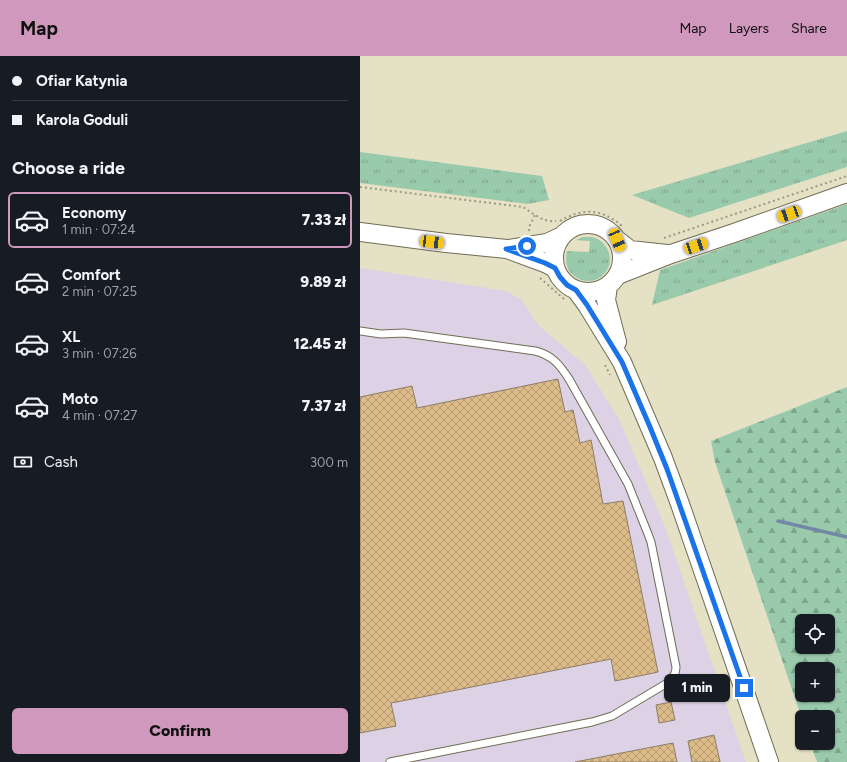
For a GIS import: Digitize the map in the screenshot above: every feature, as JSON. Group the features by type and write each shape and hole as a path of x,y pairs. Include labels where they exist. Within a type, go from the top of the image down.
{"street":[{"path":"572,297 584,292 600,290 613,281 671,254 847,193"},
{"path":"360,232 506,249 547,243 562,236 577,226 586,224 595,224 604,227 612,233 621,234"},
{"path":"621,234 630,250 671,254"},
{"path":"621,234 621,268 613,281 606,300 622,362"},
{"path":"562,236 557,244 554,254 555,268 567,285 572,297 587,305 622,362 653,433 677,497 769,762"},
{"path":"506,249 555,268"}],"lane":[{"path":"360,331 375,333 404,332 535,351 544,353 558,363 570,379 628,484 648,534 651,542 676,667 676,673 668,682 612,716 584,724 390,762"}],"path":[{"path":"659,240 847,176"},
{"path":"360,186 523,207 544,220 553,222 560,221 579,212 603,214 610,217 621,234"},
{"path":"528,236 530,225 535,215"},
{"path":"537,275 572,297"},
{"path":"602,359 612,380"}],"shaded area":[{"path":"360,268 506,291 522,300 538,325 585,365 619,419 664,524 746,762 360,762"}],"green space":[{"path":"847,131 847,167 689,218 632,195"},
{"path":"360,152 542,176 549,200 528,204 360,183"},
{"path":"847,204 847,240 652,305 660,270"},
{"path":"583,237 592,237 602,242 608,251 610,259 609,267 605,273 599,278 591,281 583,280 571,274 567,265 567,251 589,252 590,241 576,240"},
{"path":"847,387 847,762 817,762 813,750 835,750 835,710 799,710 796,702 835,702 835,662 795,662 795,698 715,462 711,441"}],"building":[{"path":"558,379 565,412 573,410 580,443 591,440 603,504 623,501 658,672 615,681 611,659 391,703 396,726 360,733 360,397 412,386 417,408"},
{"path":"671,702 675,720 659,723 656,705"},
{"path":"714,735 720,762 692,762 688,741"},
{"path":"673,743 677,762 575,762"}],"waterway":[{"path":"778,521 847,537"}],"route":[{"path":"527,246 506,249 555,268 560,277 567,285 576,290 587,305 622,362 667,469 744,688"}]}
